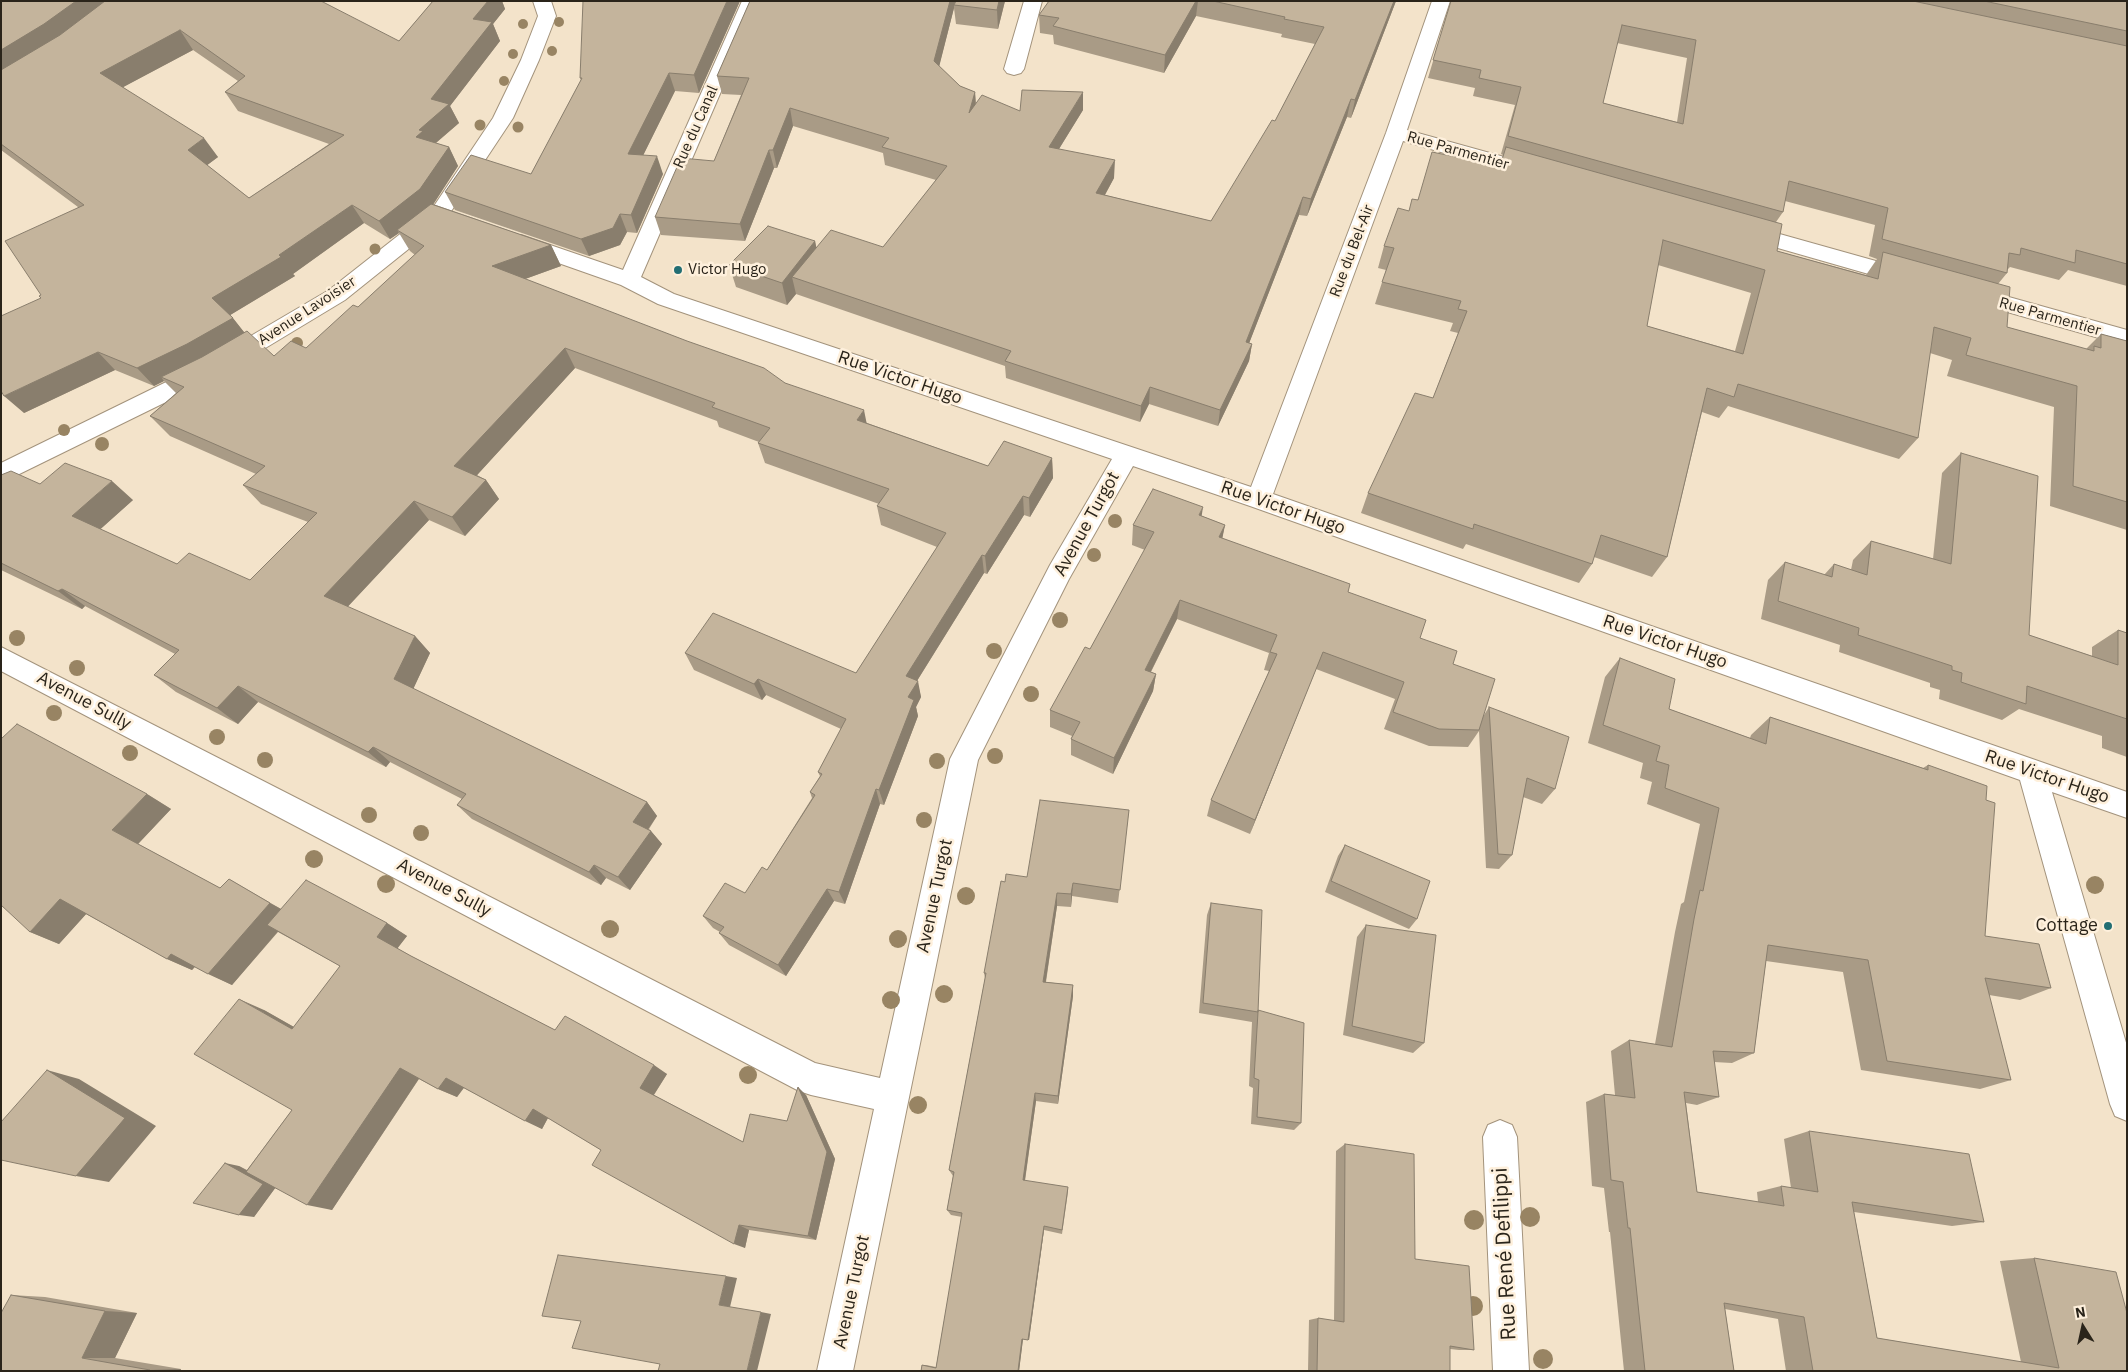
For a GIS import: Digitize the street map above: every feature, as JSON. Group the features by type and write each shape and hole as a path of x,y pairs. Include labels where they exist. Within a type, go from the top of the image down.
{"street":[{"name":"Avenue Lavoisier","path":"1,474 228,360 337,296 448,217 472,167 503,118 530,60 547,16 542,1"},
{"name":"Rue du Canal","path":"629,280 752,1"},
{"path":"1014,69 1033,1"},
{"name":"Rue du Bel-Air","path":"1259,499 1396,133 1441,1"},
{"name":"Rue Parmentier","path":"1396,133 1559,179"},
{"path":"1723,225 1925,282"},
{"name":"Rue Victor Hugo","path":"502,236 629,280 666,299 1259,499 2127,806"},
{"name":"Rue Parmentier","path":"1954,290 2127,338"},
{"name":"Avenue Turgot","path":"835,1371 964,759 1059,572 1126,454"},
{"name":"Avenue Sully","path":"1,658 811,1079 894,1096"},
{"path":"2032,772 2127,1104"},
{"name":"Rue René Defilippi","path":"1500,1137 1511,1371"}],"building":[{"path":"1,1 76,1 44,24 1,50"},
{"path":"105,1 321,1 399,41 433,1 488,1 473,19 492,22 431,99 449,104 419,130 423,131 416,137 449,147 420,189 379,221 352,205 279,255 281,257 212,298 233,318 187,344 137,368 98,352 4,396 1,391 1,316 41,298 39,296 41,295 5,241 84,205 1,144 1,70 60,35","holes":["180,30 245,76 225,92 344,135 249,198 188,150 204,138 100,73"]},
{"path":"583,1 727,1 694,75 669,73 628,154 657,156 631,215 620,214 613,228 581,239 445,192 471,155 531,174 582,78 580,78"},
{"path":"750,1 950,1 934,61 960,86 975,92 969,113 982,95 1020,111 1022,90 1083,92 1049,147 1115,160 1096,193 1211,221 1272,120 1275,121 1324,27 1213,1 1394,1 1355,100 1351,99 1311,199 1303,197 1246,342 1252,344 1220,410 1150,387 1141,406 1005,361 1011,351 792,277 831,230 883,247 947,166 882,147 889,138 790,108 773,150 769,150 740,224 655,217 681,158 714,161 749,78 717,76"},
{"path":"956,1 999,1 997,10 954,5"},
{"path":"1049,1 1196,1 1165,55 1053,26 1059,18 1039,15"},
{"path":"1451,1 1913,1 2127,46 2127,264 2076,250 2075,263 2021,248 2020,255 2009,253 2007,273 1882,239 1888,208 1789,181 1783,212 1508,136 1521,87 1479,78 1481,70 1433,60","holes":["1622,25 1696,40 1683,124 1603,103"]},
{"path":"1984,1 2127,1 2127,31"},
{"path":"1506,147 1782,224 1777,251 1878,279 1883,252 2010,287 2007,327 2094,351 2094,346 2101,348 2101,334 2127,341 2127,502 2073,486 2077,386 1966,355 1971,338 1934,327 1918,438 1738,384 1734,397 1707,388 1667,557 1601,535 1592,564 1474,524 1473,529 1368,493 1415,393 1433,398 1467,311 1458,309 1461,301 1382,282 1394,248 1384,246 1398,208 1409,211 1412,199 1418,200 1432,152 1500,166","holes":["1663,240 1765,270 1743,354 1647,326"]},
{"path":"431,204 551,245 492,266 687,341 764,368 785,383 864,410 857,420 988,466 1004,441 1052,458 1029,498 1023,496 985,556 982,555 906,676 918,681 908,697 914,700 879,790 876,789 839,892 827,889 778,965 719,933 724,927 703,916 725,883 745,893 762,867 767,870 815,795 810,792 822,774 818,772 846,719 758,679 754,684 685,653 713,613 856,673 946,533 877,506 889,489 758,443 770,428 712,407 715,403 565,348 454,466 486,480 452,517 414,501 324,596 415,636 394,679 647,802 633,822 651,831 618,877 594,865 589,872 457,805 466,794 373,747 368,752 238,686 217,708 154,675 179,650 62,589 58,591 1,563 1,475 11,471 40,484 65,463 112,481 72,516 177,564 189,553 250,580 317,513 243,485 265,466 150,416 184,387 161,377 202,357 247,331 274,356 291,341 306,348 353,305 358,307 424,246 397,230"},
{"path":"768,226 815,241 782,283 729,265"},
{"path":"1961,453 2038,476 2029,635 2118,665 2118,630 2127,633 2127,719 2027,686 2026,704 1961,682 1962,673 1952,670 1952,666 1858,635 1859,628 1778,601 1785,562 1832,577 1834,564 1867,575 1871,541 1951,564"},
{"path":"1153,489 1203,507 1199,515 1225,525 1219,537 1350,584 1348,592 1426,620 1420,638 1457,651 1453,664 1495,679 1479,730 1439,729 1393,712 1404,682 1323,652 1255,820 1211,800 1277,654 1270,652 1277,635 1180,600 1145,670 1156,674 1114,758 1071,739 1080,722 1050,710 1085,647 1090,649 1154,532 1133,525"},
{"path":"1620,658 1675,679 1669,709 1766,744 1770,717 1928,770 1928,765 1987,786 1986,800 1995,803 1985,936 2039,944 2051,988 1985,978 2011,1080 1887,1061 1868,960 1768,945 1754,1053 1713,1051 1719,1097 1684,1092 1697,1192 1784,1206 1781,1186 1818,1192 1809,1131 1969,1154 1984,1222 1852,1202 1877,1338 2059,1368 2034,1258 2116,1272 2127,1313 2127,1371 1813,1371 1804,1317 1724,1303 1734,1371 1645,1371 1630,1228 1628,1228 1623,1182 1611,1180 1604,1094 1635,1098 1629,1040 1672,1047 1694,919 1700,890 1703,891 1719,808 1665,788 1669,765 1656,761 1660,746 1603,725"},
{"path":"1489,707 1569,737 1555,789 1527,778 1512,855 1498,854"},
{"path":"17,724 147,794 112,830 220,888 229,879 270,903 208,974 171,954 167,959 60,899 30,932 1,905 1,739"},
{"path":"1040,800 1129,810 1120,890 1073,883 1071,894 1057,893 1043,982 1073,985 1058,1096 1035,1093 1023,1180 1068,1187 1062,1230 1044,1226 1028,1340 1022,1339 1018,1371 921,1371 922,1365 936,1368 962,1213 947,1210 954,1172 949,1170 986,973 984,973 1001,881 1005,882 1006,874 1027,877"},
{"path":"1345,845 1430,881 1417,919 1331,881"},
{"path":"306,880 387,923 377,937 411,956 555,1030 565,1016 654,1065 640,1088 743,1142 750,1114 787,1121 798,1087 827,1152 808,1236 739,1225 734,1244 592,1165 601,1150 533,1109 525,1121 446,1078 438,1089 400,1068 307,1205 246,1172 292,1110 194,1054 239,999 292,1029 340,966 267,925"},
{"path":"1211,903 1262,910 1258,1010 1304,1023 1301,1123 1257,1117 1259,1080 1254,1078 1258,1012 1203,1003"},
{"path":"1366,925 1436,935 1424,1043 1352,1026"},
{"path":"47,1070 125,1118 76,1176 1,1160 1,1122"},
{"path":"1345,1144 1414,1154 1415,1259 1469,1266 1474,1350 1450,1346 1450,1371 1317,1371 1318,1318 1344,1322"},
{"path":"225,1163 263,1184 239,1215 193,1203"},
{"path":"558,1255 726,1276 719,1305 761,1312 747,1371 658,1371 660,1364 572,1348 581,1321 542,1316"},
{"path":"11,1295 105,1311 82,1358 150,1370 1,1371 1,1313"}],"place":[{"name":"Victor Hugo","path":"678,270"},
{"name":"Cottage","path":"2108,926"}]}
